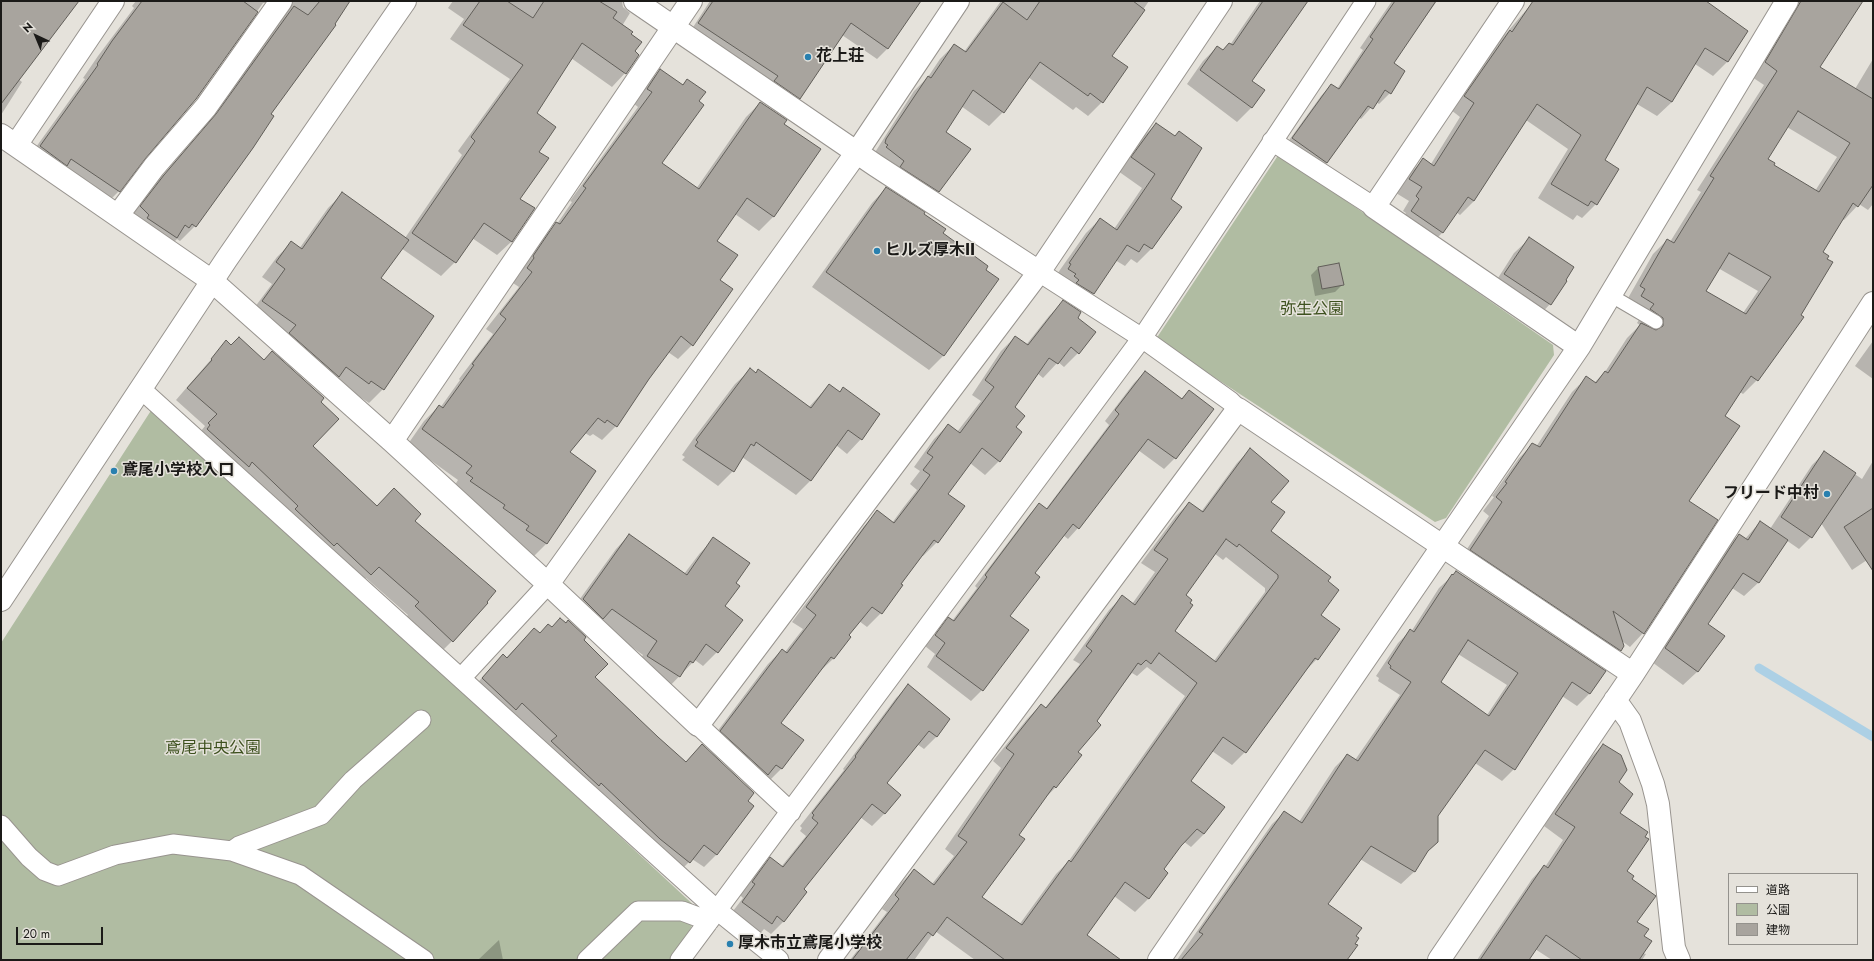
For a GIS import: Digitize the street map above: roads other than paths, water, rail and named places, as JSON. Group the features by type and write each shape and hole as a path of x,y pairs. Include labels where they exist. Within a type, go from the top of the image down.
{"street":[{"path":"113,1 9,140 212,281 392,441 548,584 791,812"},
{"path":"118,215 154,167 206,107 281,1"},
{"path":"1,600 142,390 212,281 405,1"},
{"path":"634,1 857,152 1142,338 1230,401 1238,409 1443,545 1633,674"},
{"path":"392,441 691,1"},
{"path":"462,677 548,584 857,152 958,1"},
{"path":"698,725 1039,272 1221,1"},
{"path":"680,960 1142,338 1366,1"},
{"path":"1374,207 1513,1"},
{"path":"1159,960 1579,347 1787,1"},
{"path":"1272,141 1374,207 1579,347"},
{"path":"1439,960 1633,674 1873,303"},
{"path":"142,390 462,677 713,916 779,960"},
{"path":"829,960 1238,409"},
{"path":"1615,700 1630,722 1655,790 1658,804 1674,948 1679,960"},
{"path":"232,851 239,846 321,815 353,780 421,720"},
{"path":"1,825 29,857 45,871 58,876 115,855 173,844 232,851 300,875 424,960"},
{"path":"587,960 638,911 682,911 713,916"}],"lane":[{"path":"1610,295 1656,322"}],"waterway":[{"path":"1759,668 1873,737"}],"place":[{"name":"花上荘","path":"808,57"},
{"name":"ヒルズ厚木II","path":"877,251"},
{"name":"鳶尾小学校入口","path":"114,471"},
{"name":"フリード中村","path":"1827,494"},
{"name":"厚木市立鳶尾小学校","path":"730,944"}],"park label":[{"name":"弥生公園","path":"1312,310"},
{"name":"鳶尾中央公園","path":"213,749"}]}
